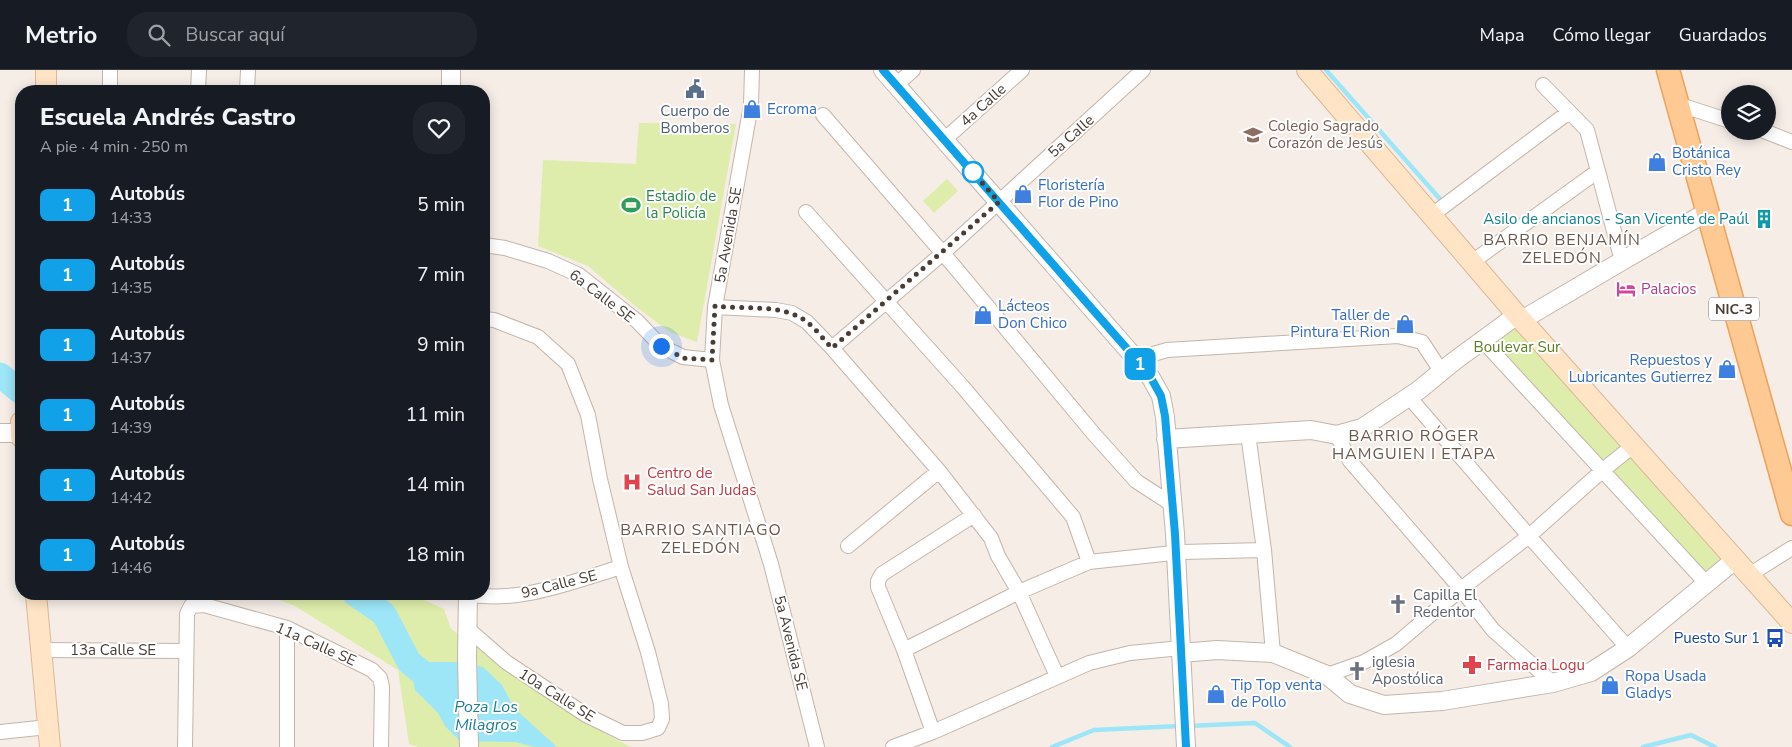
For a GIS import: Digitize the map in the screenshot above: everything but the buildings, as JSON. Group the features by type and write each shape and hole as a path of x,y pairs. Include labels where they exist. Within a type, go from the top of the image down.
{"main road":[{"path":"46,70 46,85"},
{"path":"1307,70 1520,318 1792,623"},
{"name":"NIC-3","path":"1668,70 1792,514"},
{"path":"37,600 50,747"}],"street":[{"path":"110,70 110,85"},
{"path":"198,85 199,70"},
{"path":"248,70 248,85"},
{"path":"451,70 451,85"},
{"name":"5a Avenida SE","path":"752,70 749,114 715,306 712,360 721,405 771,564 817,747"},
{"path":"883,70 1136,359 1151,378 1161,396 1165,416 1173,505 1186,747"},
{"path":"896,85 913,70"},
{"name":"4a Calle","path":"944,140 1022,70"},
{"name":"5a Calle","path":"832,348 943,253 1143,70"},
{"path":"1543,85 1587,130 1622,261"},
{"path":"1677,104 1721,118"},
{"path":"1432,215 1569,112"},
{"path":"823,114 943,253 1093,434 1136,481 1173,505"},
{"path":"1776,136 1792,142"},
{"path":"1472,262 1598,171"},
{"path":"806,212 962,386 1073,517 1089,562"},
{"path":"1166,439 1311,430 1337,435 1362,428 1409,397 1483,341 1707,212"},
{"name":"6a Calle SE","path":"490,246 505,248 548,261 579,275 637,321 661,346 683,358 712,360"},
{"path":"715,306 776,310 792,313 807,322 832,348 940,471 991,538 998,556 1020,592 1057,676"},
{"path":"490,320 538,336 568,364 588,415 600,478 621,567"},
{"path":"1136,359 1167,350 1398,336 1422,342 1442,371"},
{"path":"1483,341 1707,584"},
{"path":"1409,397 1628,648"},
{"path":"0,433 15,433"},
{"path":"1248,434 1264,550 1273,654"},
{"path":"1337,435 1350,461 1461,589 1492,630 1553,682"},
{"path":"1327,675 1364,662 1396,644 1461,589 1529,536 1634,445"},
{"path":"848,546 940,471"},
{"path":"933,732 904,650 878,587 878,581 882,574 974,515"},
{"path":"1750,574 1792,548"},
{"path":"904,650 1020,592 1089,562 1176,553 1264,550"},
{"path":"893,747 933,732 1089,663 1130,652 1216,650 1273,654 1327,675 1350,694 1384,705 1442,702 1553,682 1592,672 1628,648 1736,560"},
{"name":"9a Calle SE","path":"490,595 523,595 621,567"},
{"name":"10a Calle SE","path":"467,628 506,662 586,715 623,732 642,734 658,728 662,719 661,704 648,652 621,567"},
{"path":"467,600 469,746"},
{"name":"11a Calle SE","path":"185,651 187,614 191,606 204,605 287,628 372,670 380,678 382,687 381,747"},
{"path":"287,628 287,747"},
{"name":"13a Calle SE","path":"41,650 185,651"},
{"path":"185,651 185,747"},
{"path":"0,732 48,727"}],"green space":[{"name":"Estadio de la Policía","path":"639,123 736,124 697,342 670,332 635,306 588,266 538,246 543,160 636,164"},
{"path":"947,179 958,191 934,213 923,201"},
{"name":"Boulevar Sur","path":"1517,317 1628,448 1600,471 1486,341"},
{"path":"1631,450 1728,565 1702,586 1602,474"},
{"path":"280,600 424,600 444,609 451,629 606,734 631,747 418,747 409,744 398,670 295,606"}],"water":[{"name":"Poza Los Milagros","path":"409,662 460,662 483,667 502,685 514,708 557,747 535,747 515,742 460,741 445,726 438,713 415,690"}],"waterway":[{"path":"1326,70 1440,199"},
{"path":"0,375 15,387"},
{"path":"364,600 384,614 409,662 435,683"},
{"path":"1188,726 1255,723 1290,747"},
{"path":"1052,747 1094,730 1180,726"},
{"path":"1643,747 1691,735 1715,747"}],"bus line":[{"name":"1","path":"883,70 1136,359 1151,378 1161,396 1165,416 1173,505 1186,747"}],"place":[{"name":"Cuerpo de Bomberos","path":"695,89"},
{"name":"Ecroma","path":"752,109"},
{"name":"Colegio Sagrado Corazón de Jesús","path":"1253,135"},
{"name":"Botánica Cristo Rey","path":"1657,162"},
{"name":"Floristería Flor de Pino","path":"1023,194"},
{"name":"Estadio de la Policía","path":"631,205"},
{"name":"Asilo de ancianos - San Vicente de Paúl","path":"1764,219"},
{"name":"Palacios","path":"1626,289"},
{"name":"Lácteos Don Chico","path":"983,315"},
{"name":"Taller de Pintura El Rion","path":"1405,324"},
{"name":"Repuestos y Lubricantes Gutierrez","path":"1727,369"},
{"name":"Centro de Salud San Judas","path":"632,482"},
{"name":"Capilla El Redentor","path":"1398,604"},
{"name":"Puesto Sur 1","path":"1775,638"},
{"name":"Farmacia Logu","path":"1472,665"},
{"name":"iglesia Apostólica","path":"1357,671"},
{"name":"Ropa Usada Gladys","path":"1610,685"},
{"name":"Tip Top venta de Pollo","path":"1216,694"}],"district":[{"name":"BARRIO BENJAMÍN ZELEDÓN","path":"1562,249"},
{"name":"BARRIO RÓGER HAMGUIEN I ETAPA","path":"1414,445"},
{"name":"BARRIO SANTIAGO ZELEDÓN","path":"701,539"}],"route":[{"path":"661,346 683,358 712,360 715,306 776,310 792,313 807,322 832,348 943,253 999,202 970,169 973,172"}]}
